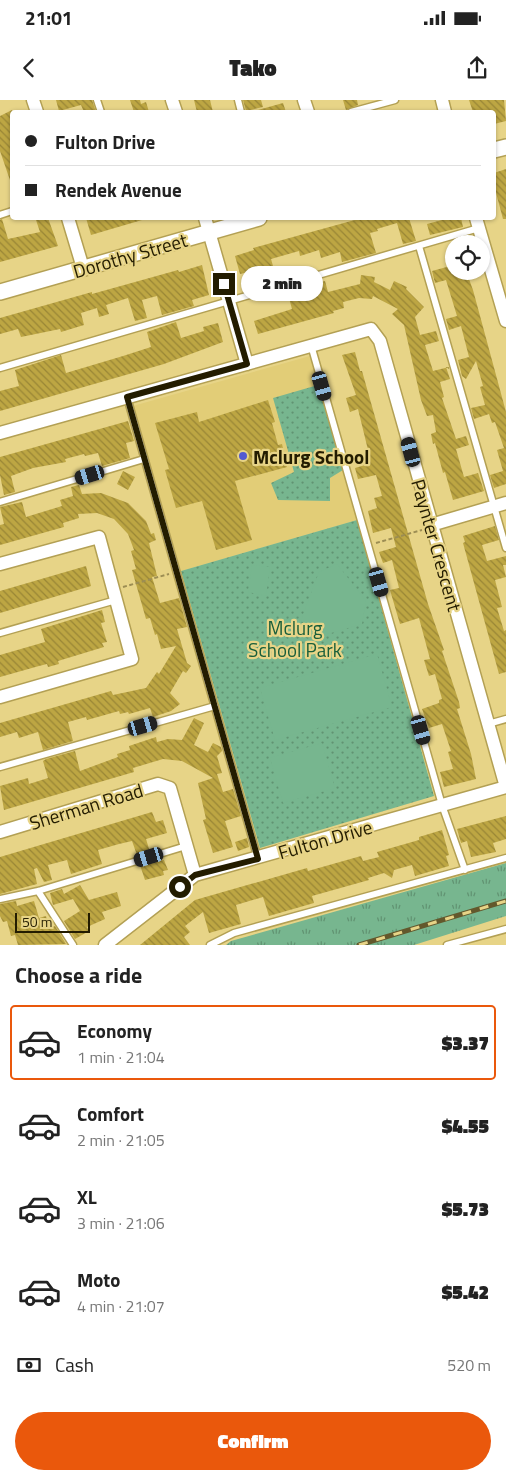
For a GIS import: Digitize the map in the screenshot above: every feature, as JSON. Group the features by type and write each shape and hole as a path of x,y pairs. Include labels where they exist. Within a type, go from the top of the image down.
{"street":[{"path":"69,220 83,268"},
{"name":"Dorothy Street","path":"0,292 83,268 207,225 244,220"},
{"path":"478,223 506,321"},
{"path":"207,225 247,364"},
{"name":"Paynter Crescent","path":"0,433 371,329 380,341 506,787"},
{"path":"432,526 500,505"},
{"path":"0,564 99,537 132,659 0,697"},
{"name":"Sherman Road","path":"0,832 158,784 170,788 195,875"},
{"name":"Fulton Drive","path":"105,945 195,875 258,859 506,787"}],"lane":[{"path":"355,110 377,102 395,100"},
{"path":"0,368 418,246 478,223"},
{"path":"418,246 500,505 506,548"},
{"path":"311,345 442,805 465,870"},
{"path":"127,397 258,859"},
{"path":"0,502 144,459"},
{"path":"0,633 115,595"},
{"path":"0,767 215,706"},
{"path":"488,724 506,719"},
{"path":"0,900 38,891 186,846"},
{"path":"210,945 234,933 506,858"},
{"path":"38,891 73,945"},
{"path":"447,945 506,929"}],"path":[{"path":"368,545 432,526"},
{"path":"115,595 176,572"}],"shaded area":[{"name":"Mclurg School","path":"310,356 357,520 181,571 133,406"}],"green space":[{"path":"318,385 343,470 330,478 330,501 278,500 271,483 294,472 273,398"},
{"name":"Mclurg School Park","path":"357,520 434,796 260,848 181,571"},
{"path":"337,564 366,601 362,624 314,638 301,620 319,572"},
{"path":"252,565 270,567 266,596 248,592"},
{"path":"377,654 392,707 275,740 260,688"},
{"path":"322,743 335,788 283,803 270,758"},
{"path":"506,863 506,916 414,945 226,945 231,941"}],"building":[{"path":"56,100 92,100 95,110 83,110 81,105 59,110"},
{"path":"130,100 140,100 141,104 146,102 148,110 133,110"},
{"path":"194,100 210,100 212,110 196,110"},
{"path":"243,100 261,100 263,107 246,110"},
{"path":"343,100 357,100 358,105 346,110"},
{"path":"469,100 504,100 506,121 496,124 496,110 472,110"},
{"path":"283,103 285,110 258,110"},
{"path":"10,111 10,180 0,151 0,116"},
{"path":"506,169 506,219 503,219 496,193 496,172"},
{"path":"2,219 8,239 40,232 36,220 49,220 58,246 0,262 0,220"},
{"path":"87,220 142,220 91,235"},
{"path":"355,220 410,220 416,241 403,244 397,223 370,233 376,253 342,262 340,252 321,258 319,250 300,256 299,251 271,259 273,266 240,274 235,256 254,250 253,248"},
{"path":"442,220 461,220 463,227 430,235 427,224"},
{"path":"202,265 209,295 192,300 194,306 162,315 157,296 142,300 147,318 135,321 128,298 106,305 109,314 99,317 97,308 81,313 84,325 61,332 60,329 21,337 18,329 0,334 0,318 92,292 92,294"},
{"path":"445,267 446,280 435,283 432,271"},
{"path":"361,275 375,277 374,282 390,290 394,281 407,287 406,289 424,307 415,317 420,335 436,331 439,341 425,345 433,371 446,368 450,379 440,382 444,397 442,398 456,439 466,436 469,445 456,449 464,477 478,473 484,491 453,500 435,443 433,444 431,434 436,432 433,415 427,416 421,400 404,325 392,314 398,309 373,296 372,299 359,298 343,302 344,308 333,311 334,313 258,334 254,321 292,309 287,291 299,288 303,300 318,296 314,284 325,281 328,292 360,284"},
{"path":"446,280 469,280 506,412 506,484 494,488 490,475 503,471 497,450 504,448 495,422 492,423 489,414 474,419 471,408 485,405 480,387 483,386 476,361 466,379 462,376 458,360 469,357 461,326 449,330 446,319 457,316"},
{"path":"176,322 181,338 204,331 203,327 218,323 223,342 164,364 0,411 0,391 19,386 15,370 61,355 66,373 151,347 147,332"},
{"path":"355,352 428,604 444,650 442,651 459,702 460,708 457,709 471,754 476,779 444,787 440,772 453,769 448,752 451,751 442,724 429,728 422,709 439,703 439,700 442,699 435,674 429,676 424,660 430,659 419,618 400,624 397,614 390,590 399,588 392,560 383,563 379,552 396,547 391,528 373,533 368,511 377,508 374,498 382,496 376,475 358,479 355,468 368,464 364,448 368,450 358,409 350,412 346,398 356,395 342,355"},
{"path":"268,400 275,422 272,423 278,445 282,444 287,467 235,481 252,540 216,550 202,501 176,508 165,470 169,469 155,423 197,412 199,422"},
{"path":"128,421 134,441 126,443 130,458 102,466 98,453 85,456 84,454 65,459 66,462 33,468 11,476 15,492 4,495 0,475 0,457"},
{"path":"123,471 135,477 128,490 117,484"},
{"path":"79,485 82,494 101,493 128,503 146,521 151,534 154,533 156,540 149,543 157,576 152,577 160,603 179,598 187,627 177,629 187,663 191,666 186,673 183,671 170,693 180,704 171,711 153,717 150,708 129,714 128,712 120,714 119,711 87,720 86,717 68,722 73,741 43,750 38,732 19,738 17,732 0,737 0,723 111,691 113,695 146,688 157,672 159,674 176,646 161,649 150,618 146,619 132,570 136,569 131,551 134,550 128,534 114,519 97,513 78,514 79,518 63,523 64,527 0,545 0,525 4,524 0,507 22,502 26,517 62,506 60,500 73,496 71,487"},
{"path":"495,526 499,540 482,545 487,561 506,556 506,565 503,565 506,577 495,580 502,607 497,608 504,631 506,630 506,672 499,674 463,543 465,542 463,536"},
{"path":"86,566 91,586 0,613 0,591"},
{"path":"102,610 105,622 101,623 107,642 102,643 104,647 58,661 59,664 48,667 47,664 0,677 0,655 45,642 41,629"},
{"path":"194,718 204,723 194,745 208,752 213,743 221,747 222,751 217,756 222,773 217,774 223,792 233,789 241,816 225,821 233,847 213,853 203,820 206,819 198,783 213,778 182,761 163,759 133,768 134,772 4,810 0,786 28,778 29,784 48,778 43,761 46,759 75,751 80,771 118,757 117,754 130,750 129,746 156,737 157,742 168,739 182,740"},
{"path":"152,812 156,822 163,820 167,833 146,839 150,852 137,855 132,841 119,844 98,850 102,864 71,874 67,860 48,865 52,880 44,882 37,868 34,869 37,884 0,894 0,857"},
{"path":"506,816 506,839 493,843 496,852 471,857 467,841 461,843 457,829"},
{"path":"442,830 449,855 446,856 449,866 415,876 412,865 394,870 392,878 384,873 368,878 369,880 312,896 314,903 269,916 263,897 236,905 241,924 209,933 203,912 185,926 190,932 184,937 190,945 140,945 195,900 307,868 308,871 361,856 363,861 379,857 377,852 419,840 419,837"},
{"path":"247,838 249,847 238,851 235,842"},
{"path":"164,860 168,870 163,871 164,875 145,880 140,865"},
{"path":"80,885 89,900 117,892 121,906 102,912 105,919 87,927 89,931 75,939 64,921 80,911 73,899 53,905 50,893 62,889 64,894"},
{"path":"16,901 17,906 34,901 39,918 46,916 49,928 55,926 66,944 18,945 15,935 11,936 7,921 3,922 0,916 0,904"}],"railway":[{"path":"359,945 506,901"}],"place":[{"name":"Mclurg School","path":"243,456"}],"route":[{"path":"180,887 195,875 258,859 127,397 247,364 224,284"}]}
